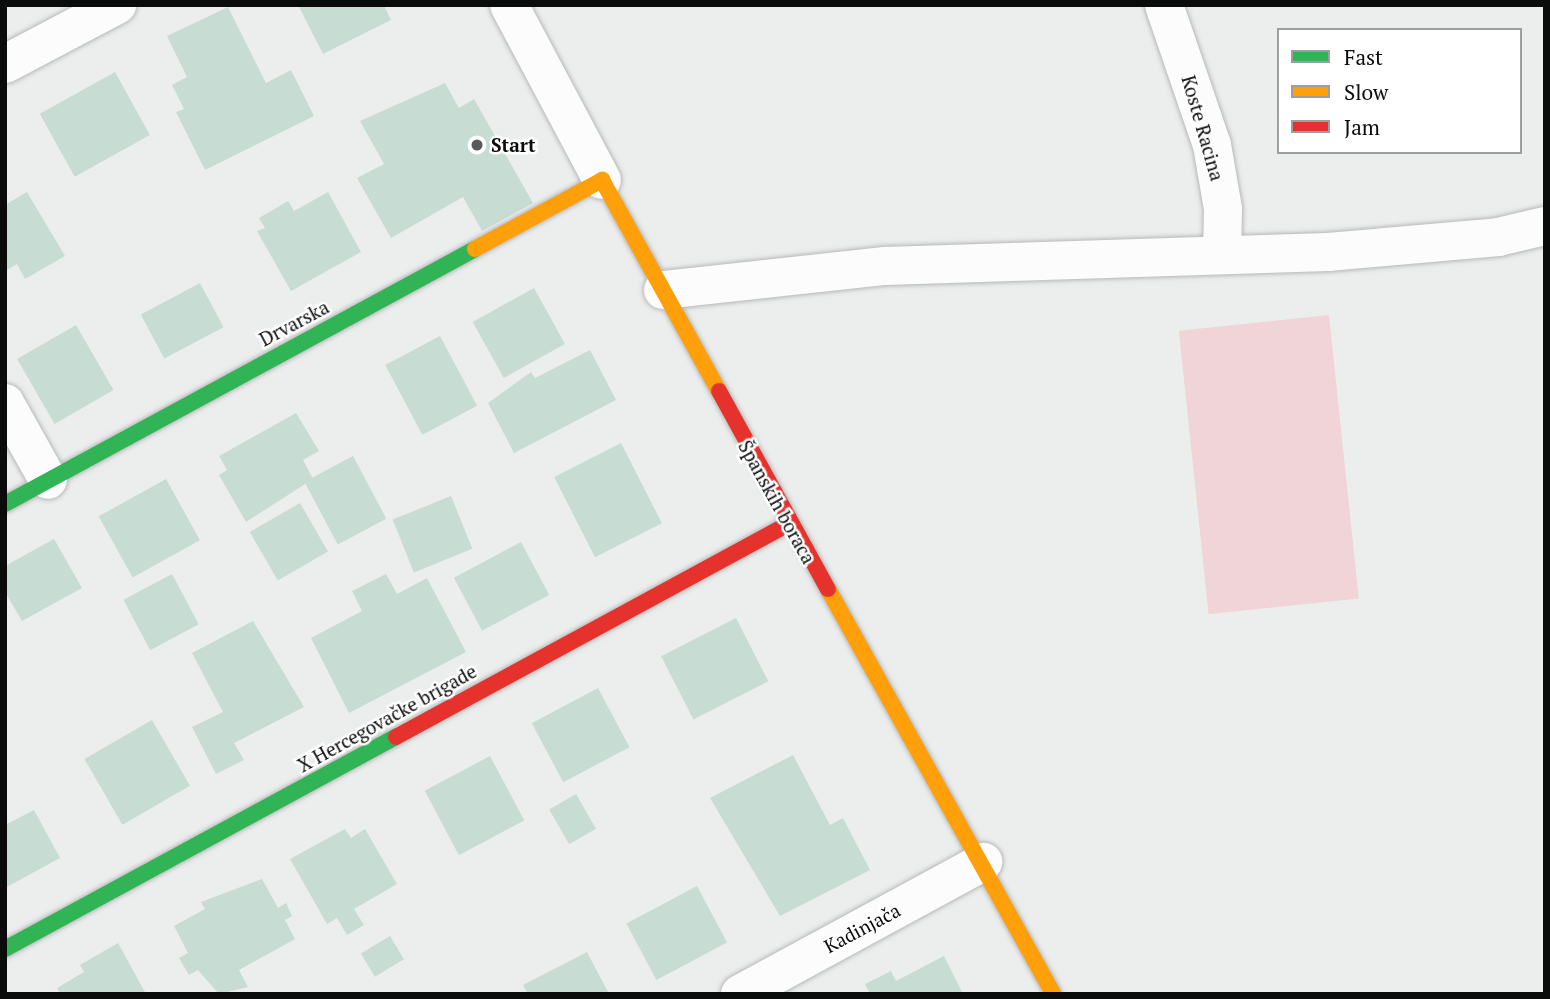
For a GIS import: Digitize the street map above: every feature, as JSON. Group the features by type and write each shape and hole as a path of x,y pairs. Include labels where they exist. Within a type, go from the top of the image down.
{"main road":[{"name":"Španskih boraca","path":"603,180 788,524 984,863 1053,994"},
{"name":"Drvarska","path":"5,504 603,180"},
{"name":"X Hercegovačke brigade","path":"5,949 788,524"}],"street":[{"path":"5,64 117,5"},
{"name":"Španskih boraca","path":"509,5 603,180"},
{"name":"Koste Racina","path":"1164,5 1212,145 1223,209 1222,254"},
{"path":"663,290 884,266 1340,251 1498,237 1545,226"},
{"path":"5,403 48,480"},
{"name":"Kadinjača","path":"740,994 984,863"}],"shaded area":[{"path":"1329,315 1359,598 1209,614 1179,331"}],"building":[{"path":"298,5 384,5 391,20 323,54"},
{"path":"228,7 266,83 291,70 314,116 205,170 176,112 184,109 172,85 187,77 167,36"},
{"path":"115,72 150,135 75,177 40,114"},
{"path":"445,83 459,108 474,99 533,203 482,231 463,197 391,238 357,178 384,164 360,121"},
{"path":"27,192 65,256 25,279 17,264 5,271 5,205"},
{"path":"328,192 361,252 291,291 257,231 265,228 259,218 288,201 294,211"},
{"path":"200,283 223,327 164,359 141,314"},
{"path":"534,288 565,344 504,378 473,322"},
{"path":"76,325 114,390 55,424 17,359"},
{"path":"440,336 477,406 422,435 385,365"},
{"path":"590,350 616,400 514,453 488,403 531,372 535,378"},
{"path":"296,413 319,451 303,460 313,479 246,522 219,475 227,470 219,456"},
{"path":"621,443 662,523 595,557 554,477"},
{"path":"353,456 386,519 338,545 304,482"},
{"path":"166,479 200,540 133,578 99,516"},
{"path":"451,496 472,549 414,572 393,520"},
{"path":"300,503 328,551 278,580 250,532"},
{"path":"54,539 82,588 22,621 5,592 5,566"},
{"path":"521,542 549,595 482,631 454,578"},
{"path":"172,574 199,624 150,650 123,600"},
{"path":"386,574 397,594 427,578 466,652 349,713 311,638 362,611 352,591"},
{"path":"736,618 768,681 693,719 661,656"},
{"path":"253,621 304,707 234,743 244,760 216,774 192,727 223,712 192,653"},
{"path":"598,688 629,747 563,782 532,723"},
{"path":"152,720 190,786 122,825 84,759"},
{"path":"793,755 830,825 843,818 870,870 780,916 710,798"},
{"path":"490,756 524,820 459,855 425,791"},
{"path":"576,794 596,829 569,844 549,810"},
{"path":"34,810 60,858 5,888 5,825"},
{"path":"345,829 351,838 365,829 397,884 354,909 364,925 347,935 337,918 327,924 290,859"},
{"path":"262,879 278,908 286,903 292,916 285,920 295,939 239,970 248,987 219,994 198,970 189,975 179,958 188,953 174,926 205,909 201,902"},
{"path":"697,886 727,943 656,980 626,924"},
{"path":"390,936 404,959 375,977 361,954"},
{"path":"118,943 146,994 60,994 57,988 84,972 80,965"},
{"path":"587,952 609,994 528,994 523,985"},
{"path":"944,956 963,994 870,994 865,984 891,971 896,981"}],"traffic: fast":[{"path":"5,504 475,249"},
{"path":"5,949 396,737"}],"traffic: slow":[{"path":"475,249 602,180 719,391"},
{"path":"828,589 1053,994"}],"traffic: jam":[{"path":"719,391 828,589"},
{"path":"396,737 788,524"}],"place":[{"name":"Start","path":"477,145"}]}
